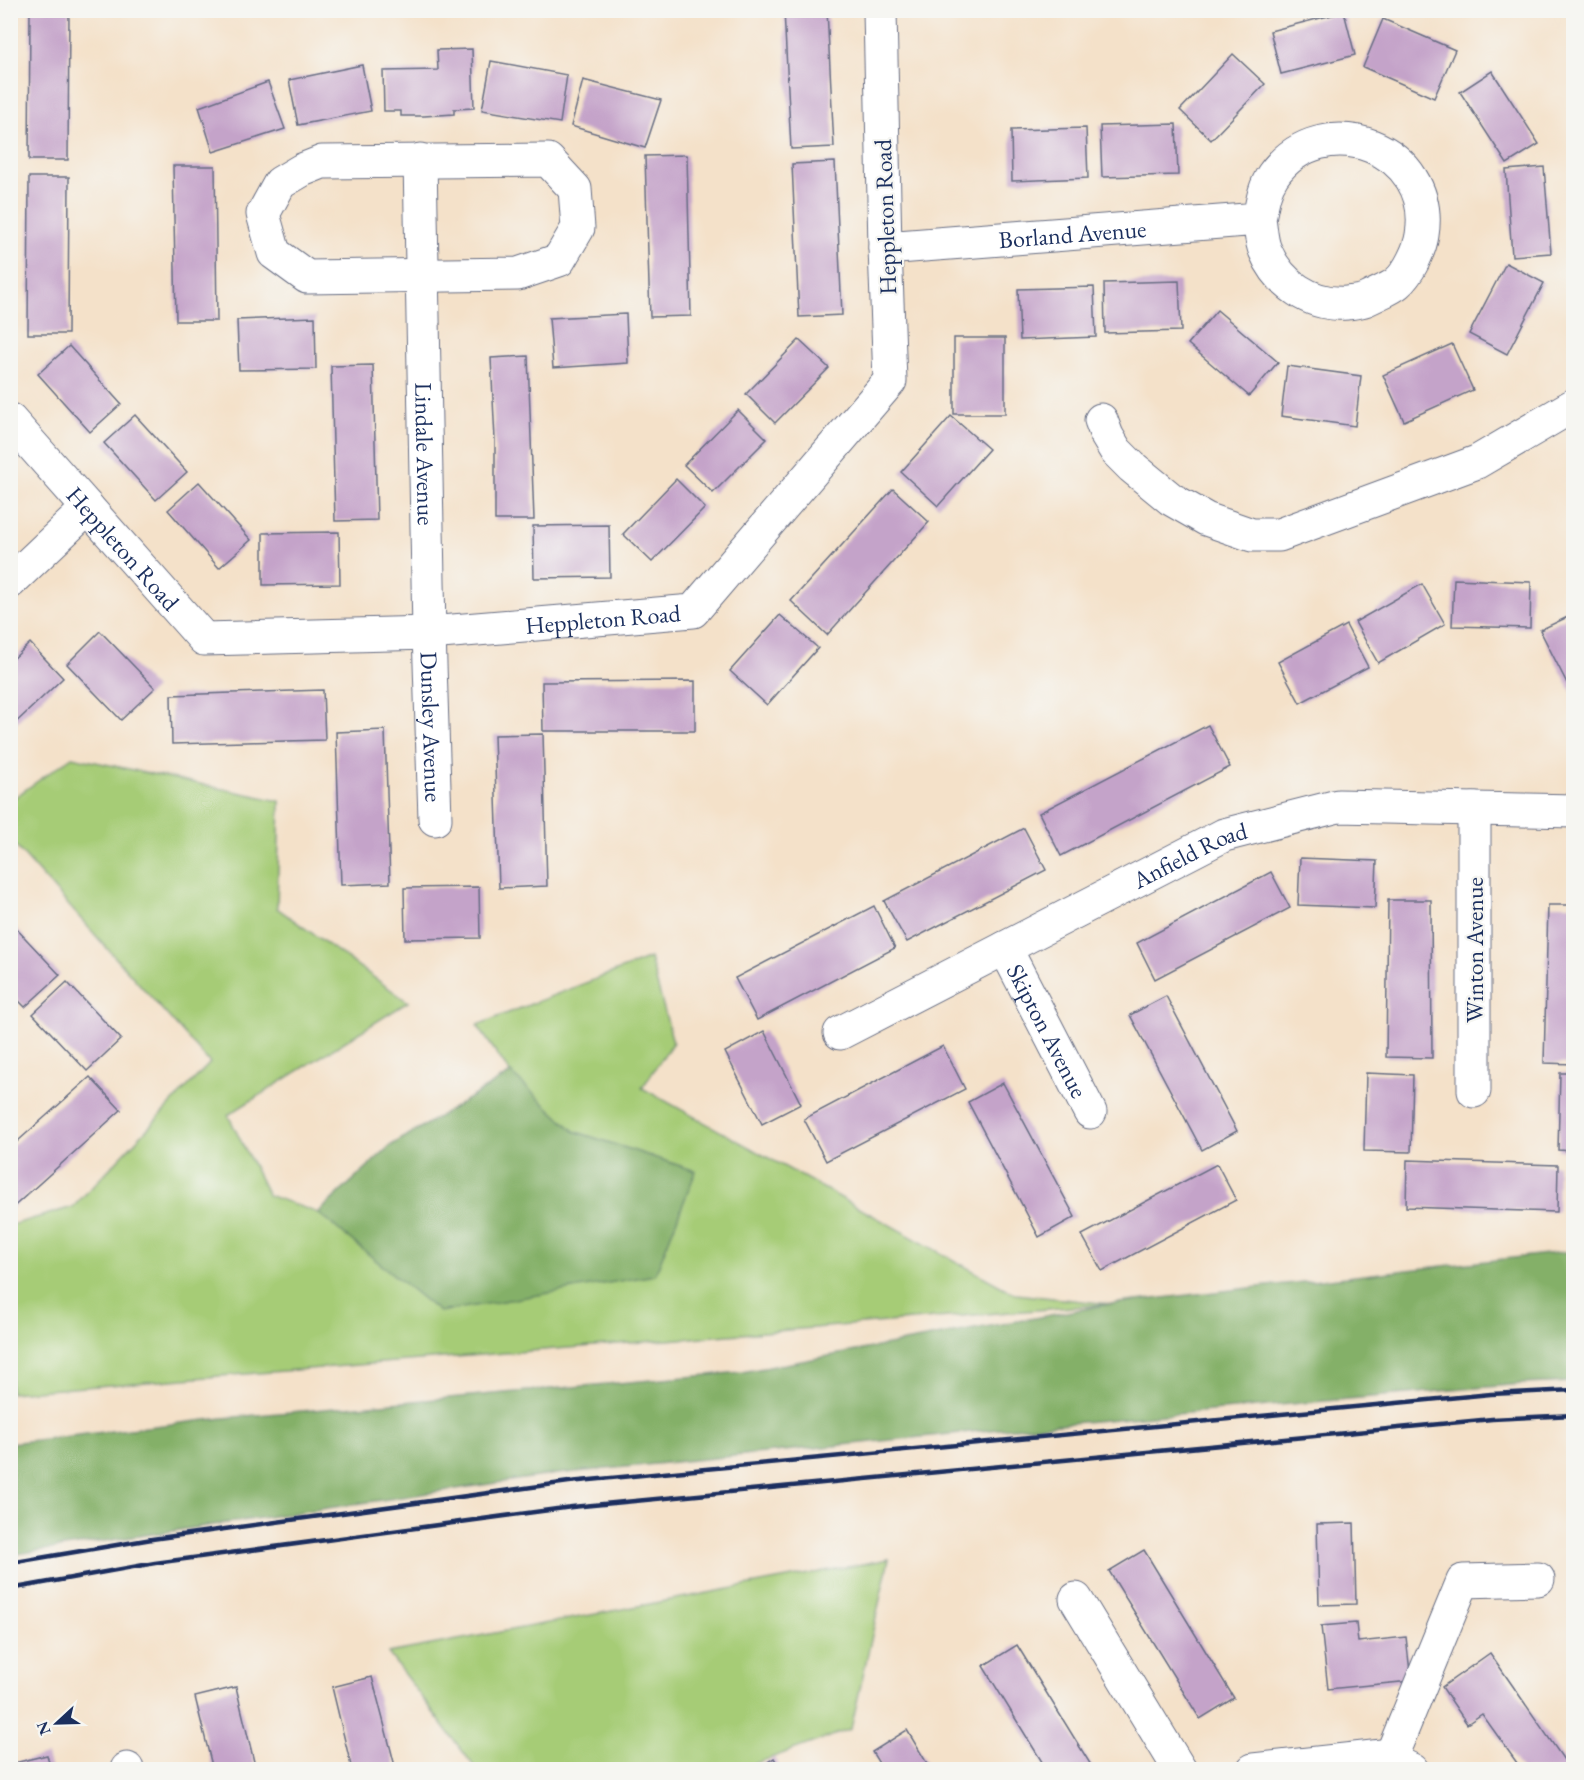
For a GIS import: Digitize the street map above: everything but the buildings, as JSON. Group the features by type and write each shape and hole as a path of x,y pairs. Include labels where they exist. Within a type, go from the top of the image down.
{"street":[{"name":"Heppleton Road","path":"10,420 204,639 429,633 693,611 891,381 885,248 880,10"},
{"path":"1330,139 1364,142 1395,158 1412,178 1423,204 1425,219 1420,249 1398,282 1363,301 1334,304 1318,301 1299,292 1280,276 1264,249 1259,219 1265,191 1273,175 1296,152 1330,139"},
{"name":"Lindale Avenue","path":"420,160 429,633"},
{"path":"420,160 548,160 575,189 578,228 559,260 518,274 307,277 274,253 263,214 280,183 322,162 420,160"},
{"name":"Borland Avenue","path":"885,248 1259,219"},
{"path":"1101,420 1116,451 1171,499 1206,519 1252,534 1279,535 1477,462 1574,405"},
{"path":"10,582 88,508"},
{"name":"Dunsley Avenue","path":"429,633 435,819"},
{"name":"Anfield Road","path":"840,1033 1224,835 1338,806 1574,811"},
{"name":"Winton Avenue","path":"1474,809 1474,1091"},
{"name":"Skipton Avenue","path":"1005,948 1090,1112"},
{"path":"1253,1770 1382,1756 1401,1764 1463,1581 1538,1579"},
{"path":"1076,1599 1180,1770"}],"green space":[{"path":"72,757 280,801 277,908 408,1002 228,1115 268,1195 318,1213 390,1146 511,1074 477,1025 650,958 673,1042 642,1088 1015,1294 1110,1304 11,1393 11,1225 73,1207 210,1063 11,841 11,800"},
{"path":"511,1073 574,1131 696,1171 655,1275 439,1312 318,1213 390,1146"},
{"path":"1573,1251 1573,1382 1522,1384 990,1430 557,1474 11,1555 11,1443 223,1418 742,1372 1110,1304"},
{"path":"889,1559 851,1729 740,1769 476,1769 388,1653"}],"railway":[{"path":"10,1563 152,1539 569,1482 1491,1394 1574,1390"},
{"path":"10,1589 155,1563 572,1507 1492,1419 1574,1415"}]}
